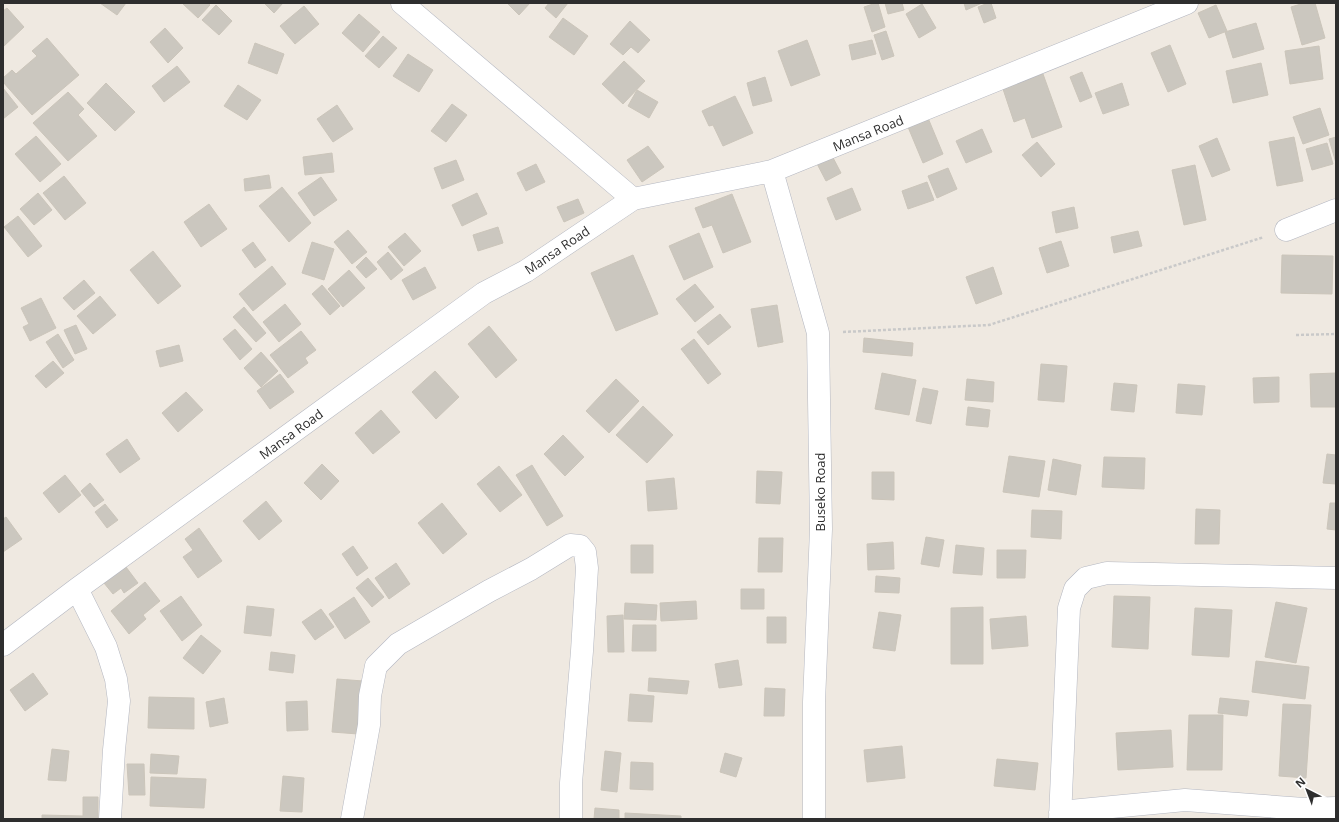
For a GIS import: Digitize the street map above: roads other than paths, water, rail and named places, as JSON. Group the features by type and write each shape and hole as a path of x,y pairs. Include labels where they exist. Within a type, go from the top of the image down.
{"street":[{"path":"402,3 633,199"},
{"name":"Mansa Road","path":"3,644 484,293 526,271 633,199 772,171 1178,5"},
{"name":"Buseko Road","path":"772,171 818,333 821,530 814,702 814,819"},
{"path":"1286,230 1336,210"},
{"path":"352,819 369,725 370,696 376,666 398,644 489,591 531,569 570,545 580,546 585,552 587,568 582,652 571,783 571,819"},
{"path":"1336,578 1107,573 1086,578 1075,589 1069,608 1060,816 1185,800 1304,809 1336,808"},
{"path":"77,589 106,647 116,679 119,701 114,750 110,819"}]}
